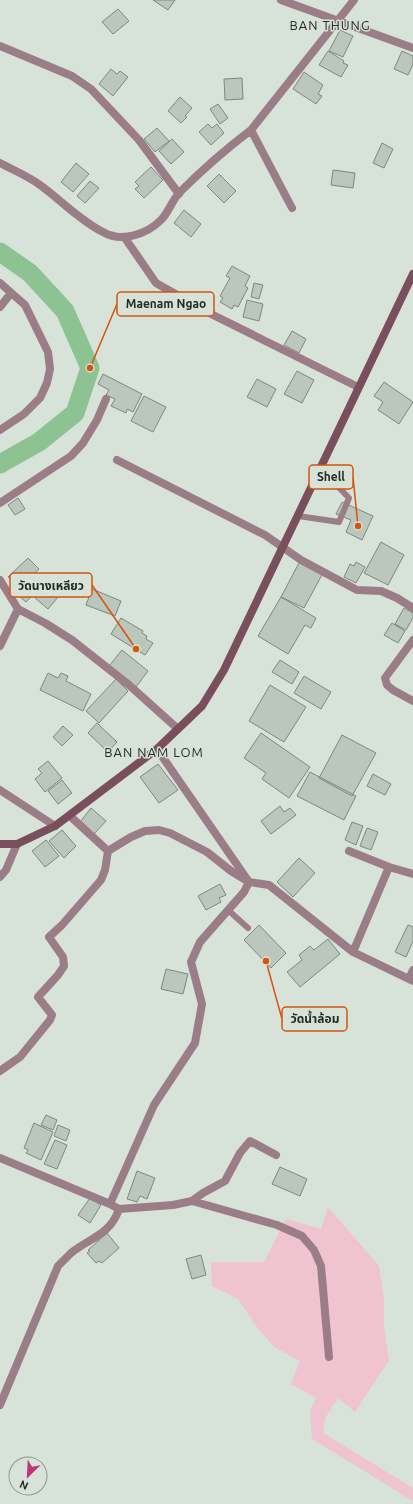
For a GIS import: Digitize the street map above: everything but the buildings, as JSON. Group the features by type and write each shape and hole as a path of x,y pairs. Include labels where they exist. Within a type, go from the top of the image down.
{"main road":[{"path":"0,844 17,844 54,826 70,816 157,749 202,706 224,670 413,274"}],"street":[{"path":"281,0 413,48"},
{"path":"0,163 39,184 75,213 104,233 125,238 147,230 162,220 179,194 229,146 251,130 354,0"},
{"path":"0,46 65,73 90,89 139,140 179,194"},
{"path":"251,130 292,208"},
{"path":"125,238 156,283 208,312 358,388"},
{"path":"0,283 25,305 48,352 50,369 47,383 40,398 24,414 0,430"},
{"path":"0,307 11,293"},
{"path":"0,503 71,456 83,443 97,420 106,399"},
{"path":"117,460 265,535 301,560 357,590 381,591 398,598 413,608"},
{"path":"0,580 18,609 72,640 129,685 178,729"},
{"path":"0,646 18,609"},
{"path":"413,640 385,678 386,685 413,701"},
{"path":"157,749 249,882"},
{"path":"0,790 54,826"},
{"path":"70,816 108,851"},
{"path":"0,1071 20,1056 50,1020 52,1015 38,997 64,966 63,957 49,937 62,925 101,880 105,870 108,851 131,837 145,831 159,830 170,833 207,852 230,871 249,882 269,884 353,952 411,980 413,970"},
{"path":"0,877 6,870 17,844"},
{"path":"349,851 389,867 413,874"},
{"path":"353,952 389,867"},
{"path":"110,1204 154,1105 195,1043 202,1004 191,962 200,942 244,892 249,882"},
{"path":"0,1158 119,1209 173,1205 192,1201 225,1181 240,1153 250,1141 276,1155"},
{"path":"192,1201 277,1225 302,1236 314,1250 321,1266 329,1356"},
{"path":"0,1405 58,1266 72,1252 91,1241 108,1228 116,1218 119,1209"}],"lane":[{"path":"298,516 339,522 349,498 320,468"},
{"path":"228,910 248,928"}],"shaded area":[{"path":"328,1207 379,1266 384,1298 384,1327 389,1360 355,1412 338,1398 325,1418 323,1433 413,1488 413,1501 312,1439 310,1411 316,1398 291,1384 300,1361 274,1347 256,1326 238,1299 212,1286 211,1262 264,1262 286,1219 321,1229"}],"waterway":[{"path":"0,252 30,273 65,311 90,368 75,413 39,442 0,464"}],"place":[{"name":"Maenam Ngao","path":"90,368"},
{"name":"Shell","path":"358,526"},
{"name":"วัดนางเหลียว","path":"136,649"},
{"name":"วัดน้ำล้อม","path":"266,961"}],"district":[{"name":"BAN THUNG","path":"330,25"},
{"name":"BAN NAM LOM","path":"154,752"}]}
